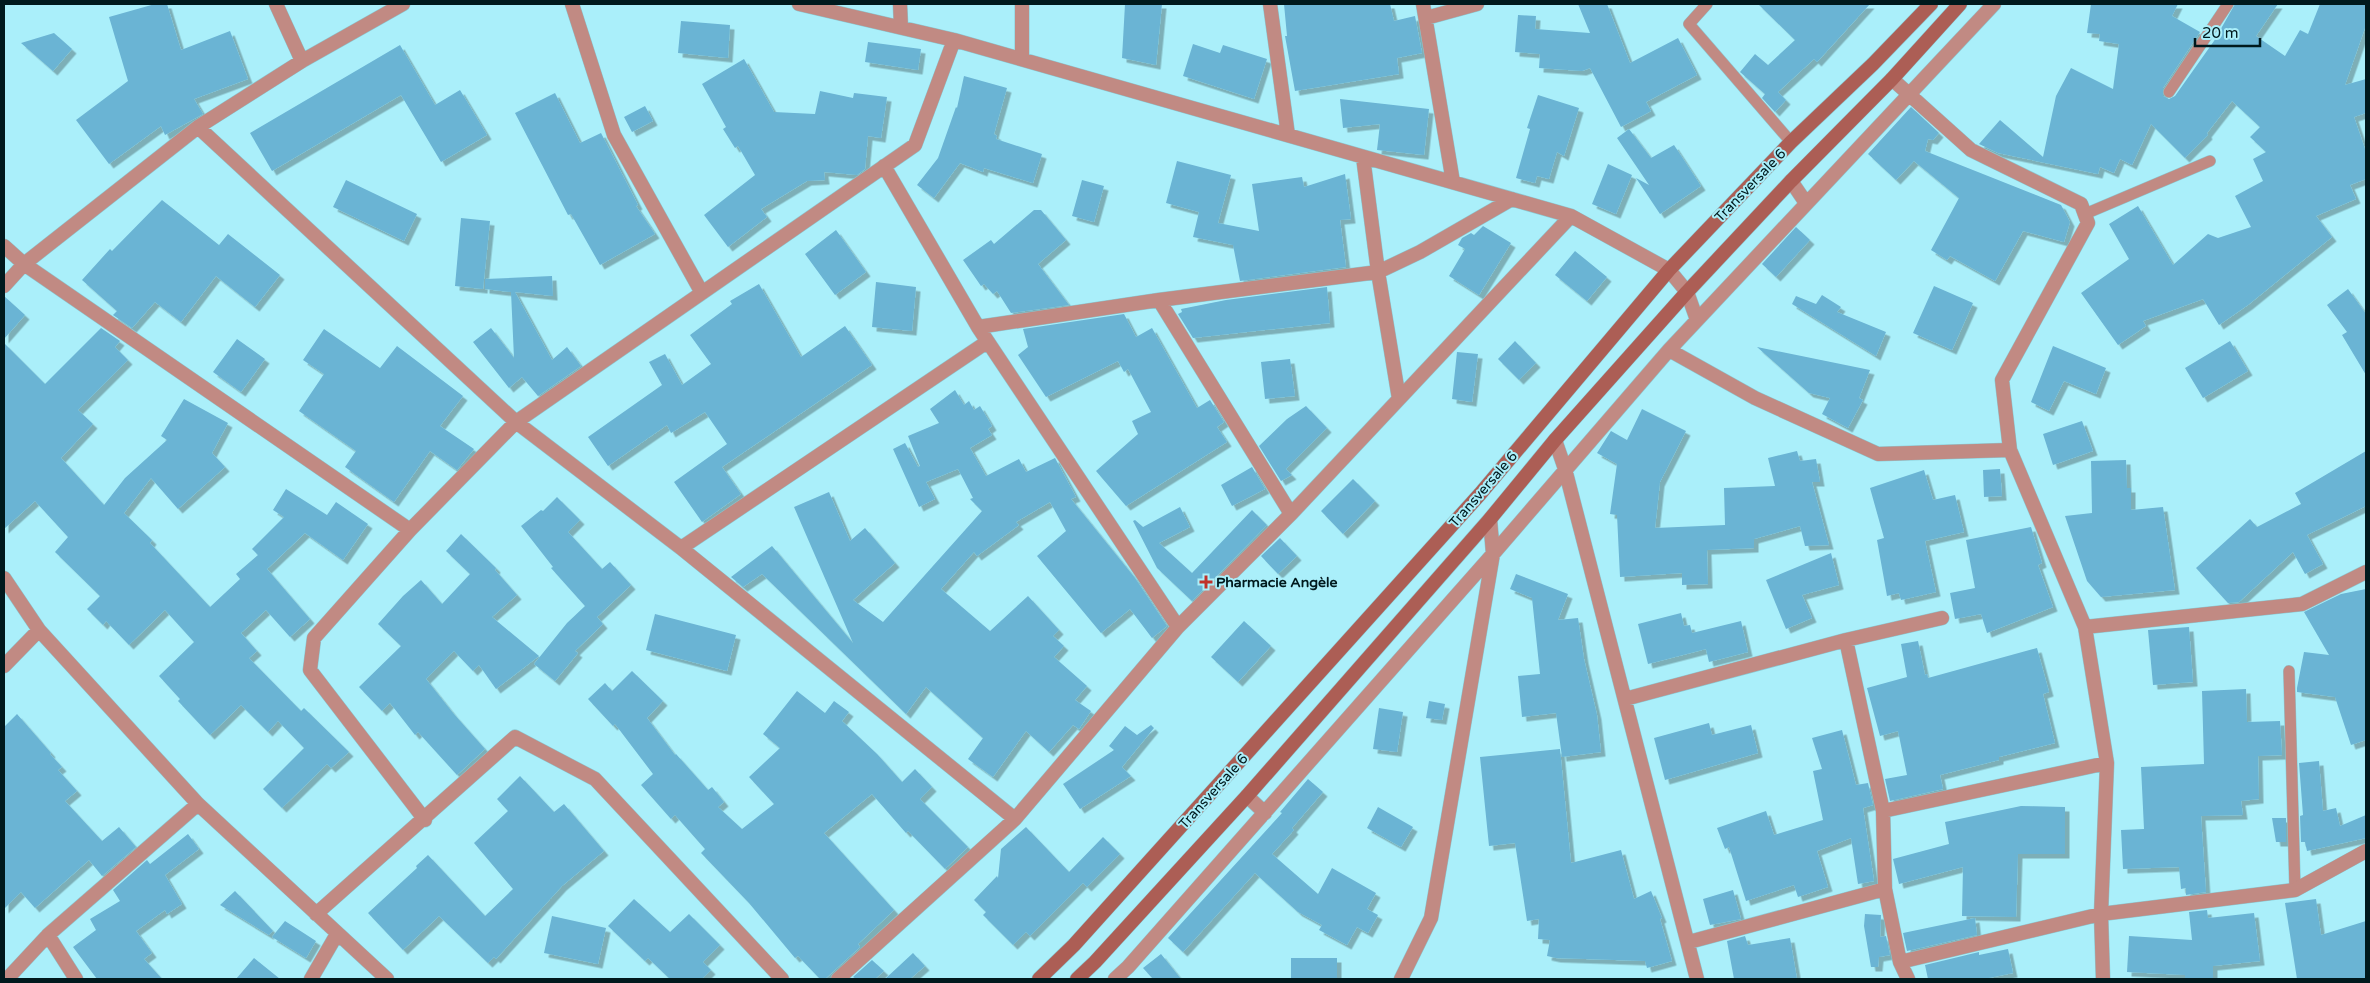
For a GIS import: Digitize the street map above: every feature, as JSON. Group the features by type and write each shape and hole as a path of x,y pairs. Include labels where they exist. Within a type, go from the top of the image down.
{"main road":[{"name":"Transversale 6","path":"1039,979 1074,945 1480,494 1669,270 1791,142 1873,64 1931,4"},
{"name":"Transversale 6","path":"1077,979 1095,962 1247,796 1490,519 1554,440 1687,292 1791,181 1892,79 1960,4"}],"street":[{"path":"276,4 302,61"},
{"path":"4,286 24,264 198,127 302,61 402,4"},
{"path":"572,4 614,135 702,293"},
{"path":"799,4 954,40 1571,216 1669,270 1687,292 1697,320"},
{"path":"900,4 901,28"},
{"path":"1022,4 1022,59"},
{"path":"1270,4 1288,136"},
{"path":"1423,4 1453,182"},
{"path":"1426,18 1477,4"},
{"path":"1115,979 1128,967 1265,813 1493,554 1669,350 1994,4"},
{"path":"424,820 310,670 314,638 410,530 516,422 915,145 954,40"},
{"path":"1892,79 1971,150 2081,204 2088,223 2002,380 2010,450 2085,627 2107,763 2101,914 2103,979"},
{"path":"198,127 516,422 681,548 1016,819"},
{"path":"1363,157 1378,272 1399,399"},
{"path":"884,166 987,342 1178,627"},
{"path":"1791,181 1806,202"},
{"path":"978,327 1159,300 1378,272 1420,252 1512,199"},
{"path":"838,979 1016,819 1178,627 1291,514 1571,216"},
{"path":"4,246 24,264 410,530"},
{"path":"1159,300 1291,514"},
{"path":"681,548 987,342"},
{"path":"1669,350 1755,398 1878,454 2010,450"},
{"path":"1554,440 1565,469 1698,979"},
{"path":"1401,979 1431,918 1493,554 1490,519"},
{"path":"2085,627 2302,604 2366,572"},
{"path":"4,578 39,630 198,804 387,979"},
{"path":"1625,699 1846,640 1942,618"},
{"path":"4,666 39,630"},
{"path":"1846,640 1883,811 1885,889 1900,962 1908,979"},
{"path":"316,914 515,738 595,779 782,979"},
{"path":"1883,811 2107,763"},
{"path":"1247,796 1265,813"},
{"path":"7,979 48,935 198,804"},
{"path":"1900,962 2101,914 2295,890 2366,851"},
{"path":"1689,942 1885,889"},
{"path":"311,979 337,934"},
{"path":"48,935 76,979"}],"lane":[{"path":"1707,4 1689,24 1791,142"},
{"path":"2169,92 2228,4"},
{"path":"2085,214 2210,161"},
{"path":"2289,671 2295,890"}],"building":[{"path":"155,4 167,4 181,50 230,31 248,79 194,99 203,114 165,135 161,126 109,164 76,120 128,81 109,17"},
{"path":"1125,4 1162,4 1156,65 1122,58"},
{"path":"1284,4 1390,4 1394,21 1415,16 1422,53 1397,58 1399,74 1295,91 1285,36 1287,36"},
{"path":"1578,4 1607,4 1630,63 1678,38 1697,75 1646,102 1651,111 1621,127 1590,68 1582,71 1539,68 1540,54 1515,52 1518,15 1536,16 1535,29 1590,33"},
{"path":"1758,4 1870,4 1817,62 1814,59 1778,92 1786,100 1775,112 1762,98 1765,94 1740,72 1755,54 1768,65 1795,40"},
{"path":"2091,4 2178,4 2172,16 2200,32 2163,88 2163,96 2169,99 2175,96 2214,41 2235,4 2278,4 2256,36 2285,56 2300,30 2308,34 2320,4 2366,4 2366,25 2345,85 2366,79 2366,113 2354,117 2366,152 2366,179 2350,185 2356,199 2316,216 2332,237 2248,305 2219,325 2203,299 2143,321 2146,326 2118,345 2081,293 2129,259 2109,224 2138,206 2173,265 2208,234 2218,238 2251,227 2235,196 2263,181 2253,159 2266,152 2250,137 2260,127 2232,101 2207,133 2208,135 2185,158 2151,124 2132,165 2120,159 2114,173 2100,167 2098,174 1998,153 1979,144 2000,120 2043,157 2056,96 2071,68 2113,89 2119,44 2099,41 2100,34 2087,33"},
{"path":"681,21 730,25 728,58 678,53"},
{"path":"54,33 72,49 53,71 21,43"},
{"path":"868,42 921,49 918,70 865,62"},
{"path":"1193,44 1220,53 1223,45 1267,59 1254,99 1183,76"},
{"path":"400,45 435,105 460,90 487,135 441,162 401,95 272,171 250,133"},
{"path":"744,59 774,112 815,114 820,91 853,98 854,93 887,97 881,138 868,136 865,169 857,175 824,172 825,180 807,181 761,209 767,217 728,247 704,215 755,175 738,146 735,148 723,129 726,127 702,84"},
{"path":"964,76 1007,88 994,134 997,136 996,139 1042,154 1033,183 984,168 983,172 960,163 934,198 917,185 938,158 957,108"},
{"path":"555,93 580,143 601,133 638,205 636,206 655,234 600,265 571,214 568,215 515,113"},
{"path":"1538,95 1579,108 1564,156 1557,152 1549,179 1537,176 1535,183 1516,178 1530,129 1527,128"},
{"path":"1340,99 1429,109 1424,155 1377,150 1380,124 1343,128"},
{"path":"645,106 653,121 632,132 624,117"},
{"path":"1911,107 1939,133 1933,140 1928,139 1925,151 2061,205 2070,222 2064,242 2023,231 1995,281 1950,256 1947,260 1931,250 1959,198 1914,161 1896,180 1868,154"},
{"path":"1629,129 1651,158 1674,145 1701,186 1660,214 1636,178 1649,185 1617,138"},
{"path":"1177,161 1231,175 1218,223 1259,231 1252,184 1302,177 1304,187 1345,174 1351,219 1340,220 1346,267 1240,281 1233,245 1193,237 1199,212 1166,203"},
{"path":"1608,164 1632,175 1616,214 1592,204"},
{"path":"346,180 417,214 404,241 333,207"},
{"path":"1082,180 1104,186 1094,222 1072,216"},
{"path":"162,200 219,245 228,234 280,275 255,307 216,276 181,322 155,302 132,328 113,315 117,311 82,280 110,249 112,251"},
{"path":"1034,210 1041,210 1066,240 1038,264 1069,305 1011,313 997,291 993,294 984,284 981,286 963,260 991,240 994,244"},
{"path":"461,218 490,221 483,289 455,286"},
{"path":"1483,226 1511,243 1479,295 1449,276 1465,249 1458,245 1462,238 1471,233 1474,235"},
{"path":"1796,227 1810,240 1776,277 1762,264"},
{"path":"836,230 866,272 835,295 805,254"},
{"path":"1575,251 1607,277 1587,301 1555,275"},
{"path":"552,276 553,296 515,292 552,360 567,347 581,366 538,396 522,377 509,388 473,342 491,328 514,358 511,292 485,289 485,279"},
{"path":"876,282 916,287 912,331 872,327"},
{"path":"759,284 801,357 845,326 872,365 722,467 741,494 702,522 674,482 727,444 705,412 671,433 667,425 608,466 588,437 662,385 649,362 665,354 682,385 711,364 690,335 732,304 730,301"},
{"path":"1934,286 1973,303 1952,350 1913,333"},
{"path":"1327,287 1330,323 1193,338 1178,314 1182,312 1181,309 1226,300"},
{"path":"2348,289 2366,314 2366,375 2342,335 2347,332 2327,305"},
{"path":"1822,295 1841,307 1837,312 1886,332 1876,356 1792,304 1796,296 1816,304"},
{"path":"4,296 25,315 4,339"},
{"path":"1124,314 1136,337 1152,328 1197,408 1210,400 1224,422 1217,427 1227,442 1126,506 1096,471 1138,434 1132,421 1151,412 1128,369 1124,372 1118,361 1046,397 1018,355 1028,347 1023,329"},
{"path":"101,328 120,341 115,347 128,360 78,410 93,424 61,458 104,505 125,478 167,440 161,436 184,399 228,423 212,453 225,467 178,509 151,478 124,513 152,540 150,543 210,607 240,579 236,574 258,555 252,549 284,517 273,510 286,489 327,515 336,502 368,524 343,560 305,533 267,569 310,619 290,637 266,610 241,633 257,651 249,658 301,711 304,708 349,752 331,768 327,764 282,808 263,789 304,748 278,721 268,732 241,705 210,735 178,701 180,699 159,676 194,642 165,610 129,645 106,621 103,625 87,609 100,596 55,552 68,537 35,501 4,529 4,343 45,384"},
{"path":"324,329 380,368 397,346 463,396 440,426 474,449 457,470 430,451 394,502 345,467 356,451 299,411 324,374 303,360"},
{"path":"237,339 265,359 241,392 213,372"},
{"path":"1515,341 1536,363 1519,380 1498,359"},
{"path":"2230,341 2248,371 2203,398 2185,368"},
{"path":"2053,346 2106,368 2096,394 2064,381 2049,411 2031,402"},
{"path":"1757,347 1870,370 1859,398 1863,400 1848,428 1822,414 1830,398 1809,393"},
{"path":"1457,352 1478,354 1472,402 1452,399"},
{"path":"1290,359 1295,396 1265,399 1261,362"},
{"path":"955,390 964,405 969,401 974,410 980,406 992,426 988,429 992,435 970,448 986,476 1019,459 1026,472 1055,458 1076,497 1071,499 1135,578 1167,626 1152,638 1130,609 1101,633 1037,556 1066,531 1050,502 1016,522 1019,525 977,556 974,552 941,589 990,631 1028,596 1059,630 1053,636 1064,646 1054,657 1087,686 1075,700 1091,711 1079,729 1073,725 1049,752 1026,731 993,777 968,759 983,738 926,687 906,714 762,574 743,587 731,577 772,546 853,643 794,507 829,492 850,541 865,528 895,563 853,600 883,622 982,511 970,499 973,498 958,469 926,482 935,499 919,507 893,449 905,443 918,467 920,466 908,436 939,423 930,409"},
{"path":"1306,406 1327,428 1286,469 1292,475 1281,481 1259,446 1287,419"},
{"path":"1642,409 1686,431 1660,482 1655,528 1725,525 1724,488 1775,486 1768,458 1797,451 1800,461 1816,459 1820,482 1812,482 1829,545 1805,546 1800,526 1754,539 1754,548 1707,550 1708,584 1682,585 1682,573 1620,577 1617,515 1610,514 1617,464 1597,453 1611,431 1627,440"},
{"path":"2082,421 2093,451 2053,465 2043,434"},
{"path":"2366,451 2366,506 2307,535 2323,564 2305,574 2293,552 2239,602 2228,603 2196,568 2250,519 2257,527 2301,504 2295,493"},
{"path":"2126,460 2127,488 2131,488 2131,510 2163,507 2175,590 2101,597 2087,581 2065,516 2092,513 2091,461"},
{"path":"1252,467 1265,489 1232,506 1221,485"},
{"path":"2000,469 2002,496 1984,497 1983,470"},
{"path":"1924,470 1933,500 1955,495 1964,532 1925,541 1936,592 1901,600 1899,593 1887,596 1877,540 1884,538 1870,488"},
{"path":"1353,479 1375,501 1343,534 1321,511"},
{"path":"557,497 580,520 568,532 602,569 610,562 631,585 597,617 603,624 575,651 578,653 555,681 534,664 567,623 585,606 551,568 553,567 521,526 541,510 543,511"},
{"path":"1180,507 1190,527 1159,543 1192,573 1252,510 1267,525 1192,601 1157,568 1133,521 1135,520 1143,527"},
{"path":"2031,527 2042,563 2038,565 2053,607 1987,633 1981,614 1955,619 1950,593 1975,588 1966,540"},
{"path":"461,534 496,568 495,570 517,595 492,617 539,656 496,689 479,665 473,671 454,651 426,679 485,749 457,775 418,732 415,735 390,703 382,711 359,687 401,646 378,624 403,596 421,580 442,604 470,574 446,551"},
{"path":"1280,538 1297,556 1278,574 1261,556"},
{"path":"1831,553 1839,585 1802,595 1812,618 1786,629 1766,580"},
{"path":"1516,574 1568,594 1558,620 1578,618 1584,659 1597,715 1601,752 1562,757 1556,713 1522,717 1518,676 1540,674 1532,598 1510,589"},
{"path":"2366,589 2366,740 2351,745 2335,697 2297,692 2304,652 2329,655 2304,612 2341,594"},
{"path":"1681,613 1684,626 1690,625 1692,633 1741,621 1748,652 1709,662 1706,649 1648,664 1638,624"},
{"path":"655,614 736,635 727,671 646,650"},
{"path":"1244,621 1271,646 1238,682 1211,657"},
{"path":"2189,627 2193,682 2153,685 2148,630"},
{"path":"1918,641 1925,675 1927,674 1928,678 2037,648 2049,692 2043,694 2055,743 1999,757 1999,760 1940,775 1943,789 1890,801 1885,779 1907,775 1898,731 1880,736 1867,688 1907,677 1901,644"},
{"path":"632,671 663,701 647,718 675,755 708,790 712,787 724,802 718,807 742,829 774,804 749,777 780,748 763,734 797,691 825,713 834,701 849,712 842,721 877,754 902,782 915,769 932,787 920,799 968,847 945,869 908,831 906,833 872,794 824,833 894,910 858,944 860,947 825,979 820,979 798,956 795,958 749,903 701,853 705,849 675,815 671,819 641,785 653,774 615,724 613,726 588,699 605,683 612,691"},
{"path":"2246,689 2247,722 2280,721 2282,755 2258,756 2259,799 2241,801 2243,815 2201,816 2206,892 2186,895 2186,888 2181,889 2179,867 2123,869 2121,830 2144,829 2141,767 2204,764 2202,691"},
{"path":"1429,701 1445,704 1442,720 1426,718"},
{"path":"1379,708 1403,712 1397,752 1373,749"},
{"path":"17,714 62,767 58,770 77,791 65,801 102,841 119,827 136,847 102,876 89,860 35,908 21,892 4,909 4,727"},
{"path":"1709,723 1712,735 1751,725 1758,753 1665,780 1654,738"},
{"path":"1151,725 1154,728 1122,767 1131,776 1080,809 1063,784 1114,750 1109,746 1125,726 1137,735"},
{"path":"1842,730 1856,785 1868,783 1873,805 1863,808 1874,881 1858,884 1851,838 1817,851 1828,887 1798,897 1794,885 1746,901 1729,847 1725,849 1717,828 1766,811 1774,835 1823,820 1813,771 1822,769 1812,738"},
{"path":"1560,749 1571,863 1621,850 1634,899 1651,891 1662,918 1660,919 1672,961 1647,968 1645,961 1556,958 1547,956 1550,940 1538,939 1539,919 1527,921 1515,843 1489,846 1480,757"},
{"path":"2319,761 2323,811 2336,808 2340,826 2366,815 2366,838 2307,851 2305,842 2301,842 2300,816 2303,815 2299,763"},
{"path":"520,776 554,812 564,804 604,851 562,886 496,959 494,957 488,963 439,916 403,950 368,913 417,868 416,866 428,855 485,916 513,889 474,843 508,811 497,799"},
{"path":"1308,779 1323,792 1292,828 1294,830 1272,854 1318,894 1332,868 1376,893 1367,909 1378,915 1368,933 1357,927 1347,945 1319,930 1322,925 1298,912 1255,873 1183,952 1168,938 1282,813 1280,812"},
{"path":"2021,806 2065,807 2065,854 2018,854 2016,917 1962,916 1963,867 1899,884 1893,859 1949,844 1945,822"},
{"path":"1378,807 1413,827 1401,847 1367,828"},
{"path":"2272,818 2286,818 2286,842 2276,842"},
{"path":"1026,827 1069,872 1103,837 1120,854 1087,887 1083,883 1030,936 1026,932 1013,945 983,915 986,912 974,900 997,876 998,878 1001,849"},
{"path":"188,834 199,849 165,875 182,904 167,914 165,910 136,931 152,953 144,959 162,979 97,979 73,947 96,930 90,919 120,901 113,890 147,860 150,864"},
{"path":"1733,890 1741,919 1710,925 1703,899"},
{"path":"235,891 273,931 269,935 220,905"},
{"path":"634,899 670,932 689,914 720,945 703,962 711,970 702,979 670,979 648,958 645,961 608,926"},
{"path":"2316,899 2321,935 2366,921 2366,979 2297,979 2285,903"},
{"path":"2207,910 2208,918 2254,913 2260,961 2213,966 2213,979 2185,978 2185,975 2127,972 2129,936 2192,940 2189,912"},
{"path":"1865,914 1881,915 1880,937 1886,936 1890,955 1879,957 1878,967 1871,967 1864,926"},
{"path":"552,916 606,928 598,964 544,953"},
{"path":"1975,918 1977,935 1907,951 1903,933"},
{"path":"285,921 316,941 306,958 272,937"},
{"path":"1745,936 1748,945 1790,938 1797,979 1734,979 1727,941"},
{"path":"2008,949 2013,973 1984,979 1928,979 1925,965 1979,952 1979,955"},
{"path":"913,953 925,966 910,979 885,979"},
{"path":"1161,954 1181,979 1153,979 1143,968"},
{"path":"254,958 280,979 236,979"},
{"path":"1291,958 1337,958 1337,979 1291,979"},
{"path":"872,960 884,971 875,979 856,979 853,977"}],"place":[{"name":"Pharmacie Angèle","path":"1206,582"}]}
